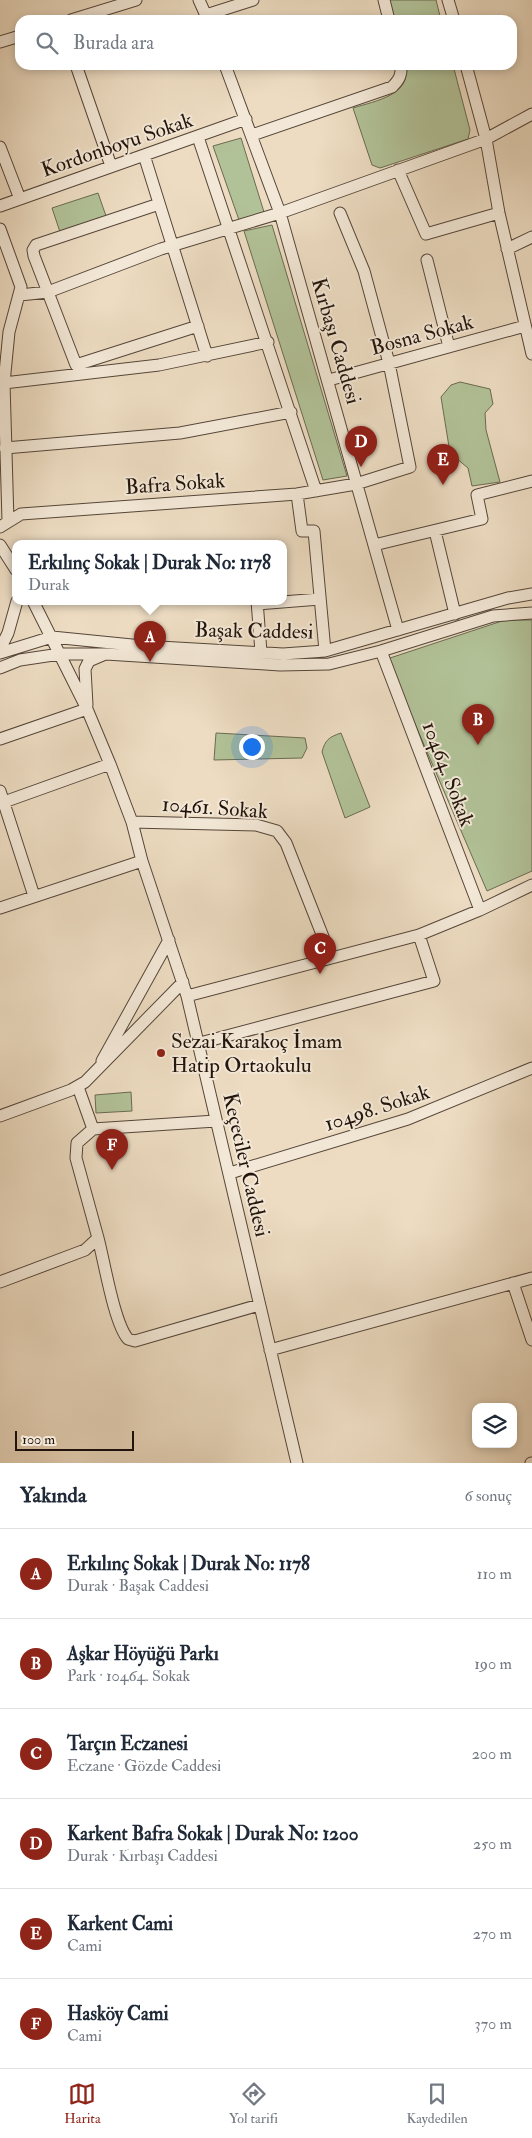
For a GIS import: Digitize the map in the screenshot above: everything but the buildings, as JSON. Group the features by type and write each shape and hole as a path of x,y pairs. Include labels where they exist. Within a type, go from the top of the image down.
{"street":[{"path":"87,15 136,0"},
{"path":"199,0 206,15"},
{"path":"215,15 253,0"},
{"path":"384,0 388,15"},
{"path":"452,15 448,0 457,0"},
{"path":"0,42 15,38"},
{"path":"78,70 111,166"},
{"name":"Kırbaşı Caddesi","path":"227,70 280,212 329,380 356,484 398,630"},
{"path":"252,135 392,87 399,80 402,70"},
{"path":"467,70 486,139 499,213 532,354"},
{"path":"20,295 48,292 172,247 230,230 486,139 532,114"},
{"name":"Kordonboyu Sokak","path":"0,206 246,119"},
{"path":"198,137 268,342 316,491"},
{"path":"0,147 20,199"},
{"path":"144,154 207,356"},
{"path":"398,170 426,234 499,213"},
{"path":"77,370 33,250 36,245 159,204"},
{"path":"340,213 364,271 388,363"},
{"path":"1,234 21,287 9,332 2,408 4,524"},
{"path":"507,248 532,237"},
{"path":"427,260 449,347"},
{"path":"77,370 198,326"},
{"name":"Bosna Sokak","path":"329,380 525,326"},
{"path":"4,383 77,370 207,356 268,342"},
{"name":"Bafra Sokak","path":"4,524 21,514 297,494 356,484 410,467 388,363"},
{"path":"4,448 180,433 291,412"},
{"path":"374,545 482,519 477,495 532,481"},
{"path":"297,494 302,531 314,531 326,651"},
{"path":"435,531 455,614"},
{"path":"0,545 12,564"},
{"name":"Başak Caddesi","path":"0,651 52,637 142,646 283,654 326,651 508,598 532,594"},
{"path":"287,601 320,599"},
{"path":"0,651 8,633 16,605"},
{"path":"35,605 60,654"},
{"path":"257,605 261,652"},
{"name":"Başak Caddesi","path":"0,668 20,660 60,654 106,654 280,665 328,664 381,651 493,616 532,613"},
{"name":"10464. Sokak","path":"381,651 480,910"},
{"name":"Keçeciler Caddesi","path":"60,654 87,709 132,822 142,860 183,982 200,1043 216,1121 230,1173 297,1463"},
{"path":"0,739 87,709 86,669 89,661 106,654"},
{"path":"4,802 110,764"},
{"path":"0,791 34,896"},
{"name":"10461. Sokak","path":"132,822 256,825 277,830 286,843 331,957"},
{"path":"0,908 142,860"},
{"path":"187,996 419,935 480,910 532,885"},
{"path":"200,1043 434,981 419,935"},
{"path":"95,1074 169,940"},
{"path":"0,1116 78,1087 95,1074 183,982"},
{"name":"10498. Sokak","path":"230,1173 408,1119 532,1068"},
{"path":"78,1087 93,1130"},
{"path":"216,1121 93,1130 77,1143 76,1158 122,1329 128,1338 135,1341 259,1305"},
{"path":"0,1282 84,1250 98,1238"},
{"path":"270,1350 532,1278"},
{"path":"513,1283 532,1340"}],"green space":[{"path":"389,0 436,0 440,15 393,15"},
{"path":"406,70 454,70 470,130 468,139 380,168 372,165 353,108 390,95 398,90 406,75"},
{"path":"241,138 264,212 239,220 213,146"},
{"path":"98,193 106,216 60,232 52,208"},
{"path":"272,225 347,476 323,480 244,231"},
{"path":"460,382 490,389 493,404 485,413 486,430 500,482 472,486 468,468 450,453 441,397 451,385"},
{"path":"505,620 532,620 532,871 487,891 387,659"},
{"path":"216,733 305,738 307,748 302,758 214,760"},
{"path":"341,733 370,807 345,818 322,752 328,739"},
{"path":"131,1092 132,1111 96,1113 95,1095"}],"place":[{"name":"Karkent Bafra Sokak | Durak No: 1200","path":"361,467"},
{"name":"Karkent Cami","path":"443,485"},
{"name":"Erkılınç Sokak | Durak No: 1178","path":"150,662"},
{"name":"Aşkar Höyüğü Parkı","path":"478,745"},
{"name":"Tarçın Eczanesi","path":"320,974"},
{"name":"Sezai Karakoç İmam Hatip Ortaokulu","path":"161,1053"},
{"name":"Hasköy Cami","path":"112,1170"}]}
